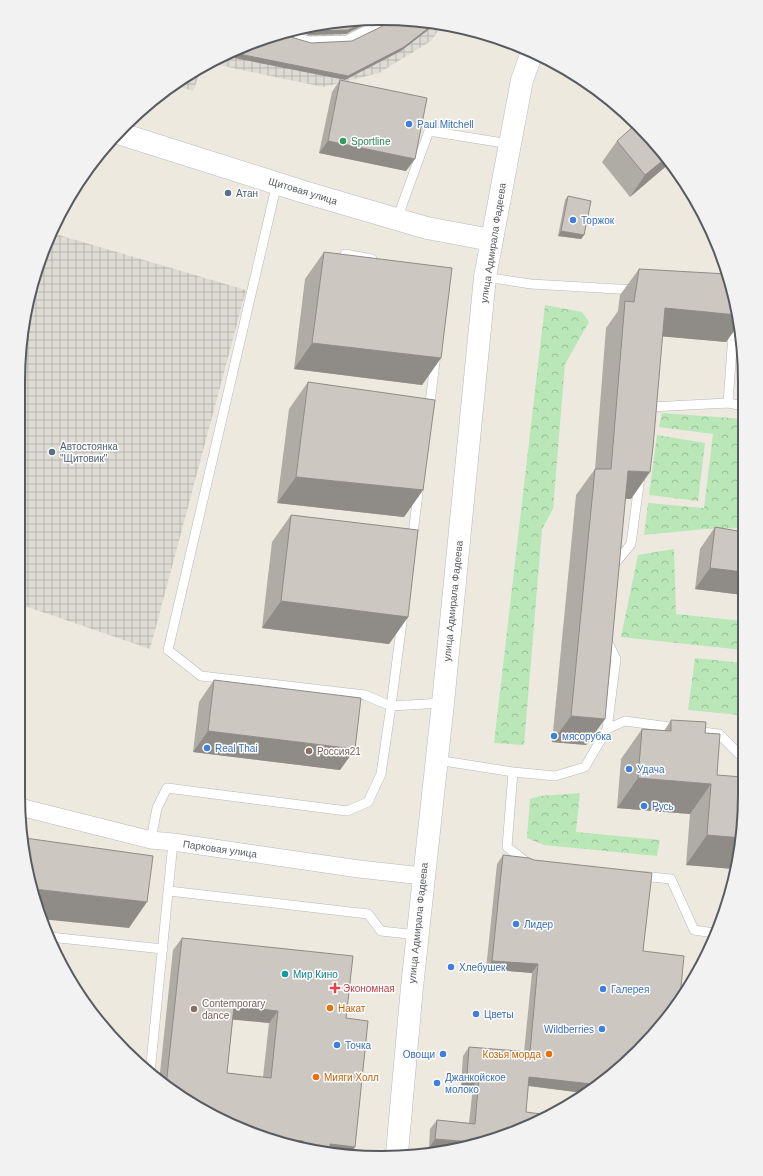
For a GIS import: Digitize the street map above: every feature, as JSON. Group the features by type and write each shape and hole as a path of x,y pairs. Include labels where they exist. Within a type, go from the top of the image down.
{"main road":[{"name":"улица Адмирала Фадеева","path":"397,1150 417,935 443,703 485,277 522,80 530,58"},
{"name":"Щитовая улица","path":"124,135 427,228 491,240"}],"street":[{"name":"Парковая улица","path":"26,808 151,840 359,869 423,876"}],"lane":[{"path":"292,36 309,41 347,40 377,25"},
{"path":"397,219 429,131 510,144"},
{"path":"277,183 168,650 201,676 365,695 391,706 443,703"},
{"path":"345,254 384,261"},
{"path":"485,277 531,284 648,291"},
{"path":"728,403 734,328"},
{"path":"428,422 438,343"},
{"path":"648,422 650,407 728,403 738,405"},
{"path":"610,576 611,568 631,544 641,468"},
{"path":"411,548 420,477"},
{"path":"151,840 157,808 167,788 347,810 368,802 380,774 391,706 404,603"},
{"path":"437,760 513,772 555,776 585,767 607,729 616,659 603,634 604,626"},
{"path":"607,729 626,721 719,734 738,753"},
{"path":"513,772 507,847 528,863 535,864"},
{"path":"148,1065 163,949 173,842"},
{"path":"634,875 671,879 694,930 710,932"},
{"path":"168,891 368,914 381,931 417,935"},
{"path":"55,938 163,949"}],"shaded area":[{"path":"382,25 439,30 431,41 379,73 323,87 218,65 245,52 289,37 335,28"},
{"path":"199,75 193,91 180,87"},
{"path":"57,234 246,290 150,649 25,606 26,358 28,335 37,289"}],"green space":[{"path":"545,305 582,312 589,322 565,364 553,509 542,529 524,745 494,743"},
{"path":"662,413 738,419 738,528 705,529 644,535 648,503 704,508 713,434 659,427"},
{"path":"657,435 705,443 698,501 649,495"},
{"path":"674,549 676,614 738,620 738,649 621,637 638,555"},
{"path":"695,658 738,662 738,715 688,710"},
{"path":"580,793 576,832 660,840 657,856 544,845 527,838 530,799 540,796"}],"building":[{"path":"385,25 428,28 404,47 348,76 240,54 290,37 311,43 352,41"},
{"path":"356,26 348,30 319,31"},
{"path":"340,80 427,98 415,159 328,141"},
{"path":"632,127 662,161 645,175 617,141"},
{"name":"Торжок","path":"568,196 591,201 584,235 561,231"},
{"path":"324,252 452,268 441,358 312,343"},
{"path":"639,269 721,274 731,314 665,308 650,472 628,471 605,719 571,716 595,469 611,469 625,301 634,302"},
{"path":"308,382 435,400 423,490 296,477"},
{"path":"291,515 418,530 408,617 281,601"},
{"path":"715,527 738,531 738,571 710,568"},
{"path":"214,680 361,698 355,749 208,731"},
{"path":"671,720 706,722 705,733 720,734 717,775 738,777 735,837 707,835 711,784 638,778 642,729 671,731"},
{"path":"28,838 153,856 147,902 38,889"},
{"name":"Галерея","path":"503,855 534,860 652,873 643,951 684,956 681,988 664,1012 634,1047 617,1063 590,1084 529,1077 526,1112 539,1114 518,1124 474,1139 464,1141 435,1139 437,1120 475,1124 479,1077 467,1076 469,1047 530,1052 538,964 492,961"},
{"path":"182,938 353,956 346,1018 368,1021 355,1147 330,1144 330,1147 289,1139 245,1124 203,1103 167,1079","holes":["234,1006 278,1011 271,1078 227,1073"]}],"place":[{"name":"Paul Mitchell","path":"409,124"},
{"name":"Sportline","path":"343,141"},
{"name":"Атан","path":"228,193"},
{"name":"Торжок","path":"573,220"},
{"name":"Автостоянка \"Щитовик\"","path":"52,452"},
{"name":"мясорубка","path":"554,736"},
{"name":"Real Thai","path":"207,748"},
{"name":"Россия21","path":"309,751"},
{"name":"Удача","path":"629,769"},
{"name":"Русь","path":"644,806"},
{"name":"Лидер","path":"516,924"},
{"name":"Хлебушек","path":"451,967"},
{"name":"Мир Кино","path":"285,974"},
{"name":"Экономная","path":"335,988"},
{"name":"Галерея","path":"603,989"},
{"name":"Накат","path":"330,1008"},
{"name":"Contemporary dance","path":"194,1009"},
{"name":"Цветы","path":"476,1014"},
{"name":"Wildberries","path":"602,1029"},
{"name":"Точка","path":"337,1045"},
{"name":"Овощи","path":"443,1054"},
{"name":"Козья морда","path":"549,1054"},
{"name":"Мияги Холл","path":"316,1077"},
{"name":"Джанкойское молоко","path":"437,1083"}]}
